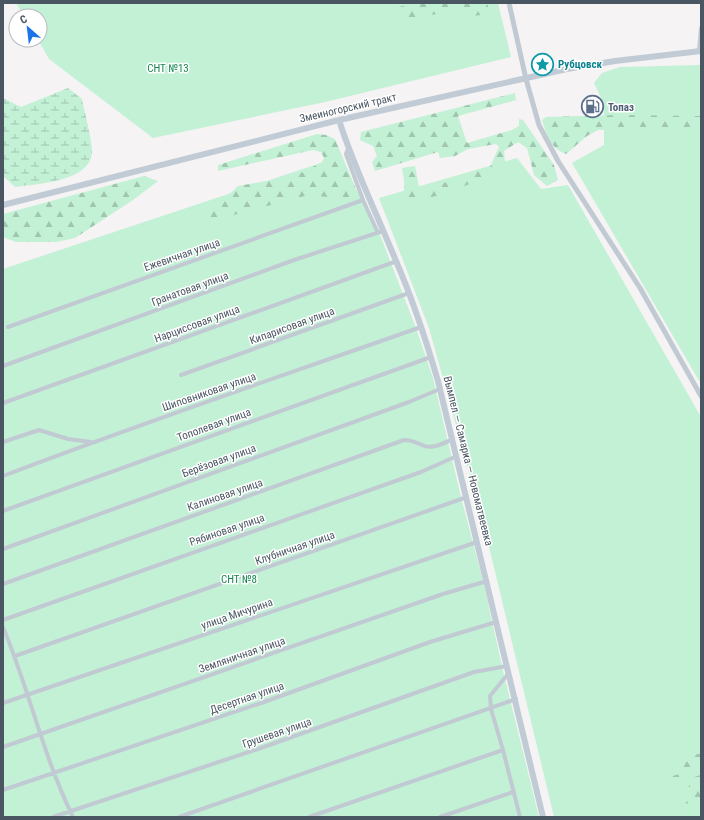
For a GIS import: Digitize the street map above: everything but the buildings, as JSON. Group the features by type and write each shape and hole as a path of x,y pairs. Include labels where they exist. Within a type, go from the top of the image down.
{"main road":[{"name":"Змеиногорский тракт","path":"3,205 339,120 526,78 615,61 700,51"},
{"name":"Вымпел — Самарка — Новоматвеевка","path":"339,120 348,149 381,232 397,261 431,357 453,439 543,817"}],"street":[{"path":"509,3 526,78 539,125 552,150 640,288 701,396"},
{"path":"700,51 701,28"},
{"path":"348,149 346,154 363,200 381,232"},
{"name":"Ежевичная улица","path":"8,327 363,200"},
{"name":"Гранатовая улица","path":"3,366 294,260 381,232"},
{"name":"Нарциссовая улица","path":"3,403 397,261"},
{"name":"Кипарисовая улица","path":"181,375 409,293"},
{"name":"Шиповниковая улица","path":"3,476 92,442 421,326"},
{"name":"Тополевая улица","path":"3,511 431,357"},
{"name":"Берёзовая улица","path":"3,549 409,402 440,389"},
{"path":"3,442 39,430 68,439 92,442"},
{"name":"Калиновая улица","path":"3,584 404,440 413,440 424,446 437,446 453,439"},
{"name":"Рябиновая улица","path":"3,620 421,472 457,456"},
{"name":"Клубничная улица","path":"15,656 467,497"},
{"name":"улица Мичурина","path":"3,703 477,542"},
{"name":"Земляничная улица","path":"3,747 443,594 486,581"},
{"name":"Десертная улица","path":"3,790 264,702 430,642 496,622"},
{"path":"3,627 15,656 53,773 73,817"},
{"name":"Грушевая улица","path":"54,817 260,748 474,672 507,666"},
{"path":"508,673 490,696 491,709 520,817"},
{"path":"180,817 516,699"},
{"path":"309,817 503,750"},
{"path":"440,817 513,792"}],"green space":[{"name":"СНТ №13","path":"16,3 498,3 511,57 325,102 153,138 49,59 43,48 48,48 48,8 19,8"},
{"path":"415,3 487,3 489,10 481,15 464,17 455,6 449,13 449,20 440,22 437,14 414,18 394,16 391,9"},
{"path":"701,65 701,384 572,163 604,145 604,104 594,83 602,73 620,67"},
{"path":"68,88 82,99 92,148 89,163 82,170 72,176 60,180 15,187 3,176 3,98 21,107"},
{"path":"515,93 516,100 458,116 467,143 512,130 519,126 519,119 523,120 554,165 558,180 547,186 534,175 527,148 518,142 504,151 505,162 477,181 438,195 417,200 412,199 404,197 402,168 415,166 419,187 429,188 490,167 499,147 496,144 468,149 455,156 440,158 438,152 375,171 372,162 377,156 373,146 360,140 361,132"},
{"path":"619,115 701,116 701,130 598,130 587,136 566,154 553,145 542,120 546,117"},
{"path":"317,134 326,135 335,139 359,196 338,198 308,195 211,221 210,213 238,186 295,176 322,162 324,158 321,152 313,150 218,171 218,165"},
{"name":"СНТ №8","path":"339,157 379,232 416,328 433,378 539,817 3,817 3,269"},
{"path":"517,158 541,189 568,185 701,417 701,817 554,817 485,530 429,328 379,198"},
{"path":"144,176 158,181 133,200 75,238 56,242 16,242 3,237 3,214"},
{"path":"697,754 701,754 701,760 693,763 690,768 694,777 701,775 700,799 694,802 675,806 673,800 685,794 691,782 686,778 673,785 668,777 679,773 684,763 692,759"}],"place":[{"name":"Рубцовск","path":"543,64"},
{"name":"Топаз","path":"592,107"}]}
